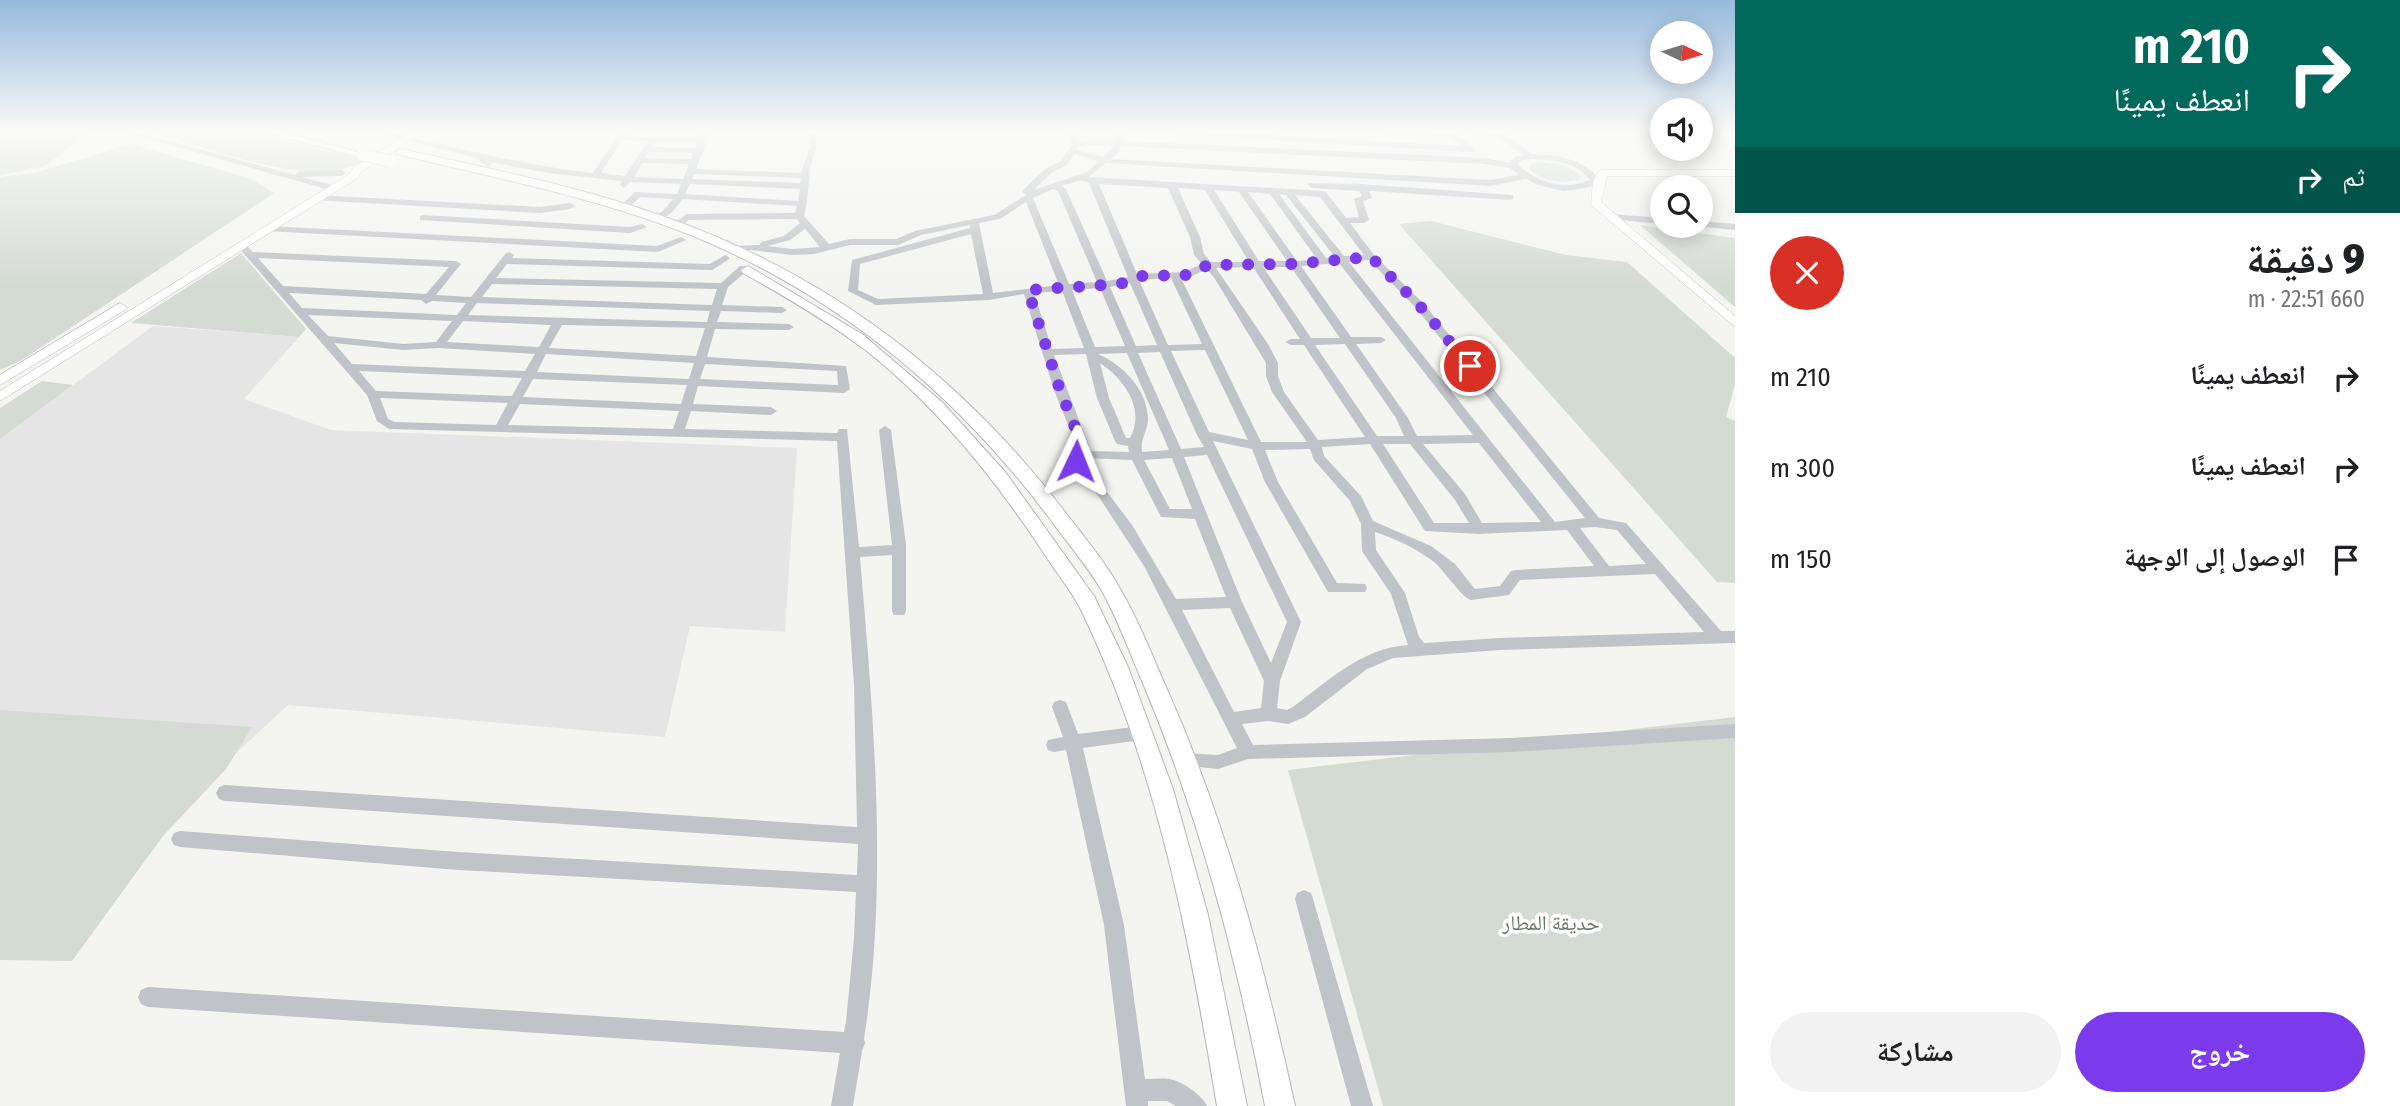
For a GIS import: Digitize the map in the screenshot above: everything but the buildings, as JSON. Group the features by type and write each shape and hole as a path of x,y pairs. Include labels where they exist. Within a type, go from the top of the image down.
{"highway":[{"path":"483,184 570,205 668,224"},
{"path":"534,184 623,208 668,224 733,258 828,299 878,332 959,400 1005,446 1110,589 1178,734 1236,905 1280,1106"},
{"path":"733,258 856,337 889,362 957,425 1033,521 1089,606 1141,733 1174,831 1215,1000 1231,1106"}],"main road":[{"path":"0,397 245,250 268,229 329,184"},
{"path":"0,381 318,192 339,184"},
{"path":"1598,184 1595,203 1735,323"}],"street":[{"path":"300,184 318,192 434,205 540,210 570,205"},
{"path":"268,229 658,248 684,184"},
{"path":"505,261 712,267 752,247 787,239 799,232 804,204 803,184"},
{"path":"989,297 974,226 975,213 994,210 1028,191 1035,184"},
{"path":"1063,184 974,226 855,262 853,291 876,302 989,297 1028,290 1133,281 1141,276 1196,273 1208,265 1255,266 1371,257"},
{"path":"1091,184 1203,435 1294,622 1272,681 1268,714"},
{"path":"1150,184 1208,188 1363,188 1510,197 1500,184"},
{"path":"1193,184 1324,194 1371,257 1420,306 1595,522"},
{"path":"1246,184 1294,264 1402,418 1411,437 1460,497 1479,529"},
{"path":"1344,221 1364,220 1358,200 1368,198 1360,184"},
{"path":"1549,184 1565,188 1584,187 1590,184"},
{"path":"1054,186 1062,189 1176,452 1235,603 1272,681"},
{"path":"1172,186 1195,237 1199,255 1262,344 1272,363 1272,376 1278,392 1317,451 1356,499 1368,524 1369,551 1398,593 1412,639 1420,649"},
{"path":"1208,188 1255,266 1309,342 1430,528 1552,527 1595,522 1621,526 1718,638"},
{"path":"1273,192 1324,262"},
{"path":"1289,192 1552,527"},
{"path":"623,208 638,194 804,204"},
{"path":"1029,198 1092,353 1114,427 1121,441 1135,450 1166,514 1198,514"},
{"path":"410,235 434,205"},
{"path":"439,345 505,261 540,210"},
{"path":"1612,217 1650,220"},
{"path":"423,218 629,230 668,224 801,220 825,246"},
{"path":"1713,225 1735,227"},
{"path":"752,247 792,252 814,251 825,246 850,242 898,242 918,233 974,226"},
{"path":"245,250 373,394 383,421 393,426 843,434 864,685 866,884 865,940 855,1043 842,1106"},
{"path":"245,250 456,264 414,316"},
{"path":"678,433 733,258"},
{"path":"1175,276 1257,446 1264,469 1278,497 1293,517 1314,560 1333,588 1360,588"},
{"path":"488,281 692,288 723,286"},
{"path":"278,289 474,300 782,310"},
{"path":"1028,290 1086,455 1135,450 1211,451"},
{"path":"300,311 558,322 789,327"},
{"path":"500,427 558,322"},
{"path":"324,339 403,347 439,345 842,368 844,389 349,367"},
{"path":"1291,342 1381,340"},
{"path":"1048,352 1092,353 1131,348 1208,347"},
{"path":"1092,353 1107,360 1129,383 1144,420 1143,432 1135,450"},
{"path":"373,394 771,411"},
{"path":"886,430 899,550 899,611"},
{"path":"1203,435 1257,446 1289,446 1317,451 1336,441 1484,439"},
{"path":"1085,452 1078,454 1076,461 1106,494 1172,605 1248,752"},
{"path":"1368,524 1412,540 1439,556 1471,595 1504,591 1516,575 1604,569 1658,569"},
{"path":"1572,526 1604,569"},
{"path":"853,552 899,550"},
{"path":"1172,605 1235,603"},
{"path":"1230,719 1268,714 1288,716 1299,712 1361,665 1391,652 1735,637"},
{"path":"1060,707 1064,743 1114,925 1136,1098 1170,1090 1196,1106"},
{"path":"1186,760 1218,762 1248,752 1511,744 1735,731"},
{"path":"1064,743 1141,733"},
{"path":"225,793 866,836"},
{"path":"180,839 458,861 866,884"},
{"path":"1304,899 1362,1106"},
{"path":"148,997 855,1043"}],"shaded area":[{"path":"153,326 299,337 244,399 331,430 797,448 785,632 690,626 665,737 288,705 175,810 0,797 0,439"}],"green space":[{"path":"0,184 259,184 274,193 22,360 0,370"},
{"path":"1431,221 1566,255 1627,262 1735,358 1735,384 1726,417 1735,421 1735,583 1717,582 1399,224"},
{"path":"1640,225 1650,226 1650,234"},
{"path":"1713,235 1735,238 1735,307 1655,238 1713,238"},
{"path":"241,253 306,329 299,337 131,323"},
{"path":"42,381 73,385 0,439 0,408"},
{"path":"0,710 252,727 226,769 163,836 72,961 0,960"},
{"name":"حديقة المطار","path":"1735,717 1735,1106 1383,1106 1288,770"}],"route":[{"path":"1076,461 1078,454 1085,452 1060,390 1028,290 1120,284 1141,276 1186,275 1196,273 1208,265 1255,266 1371,257 1420,306 1470,366"}]}
